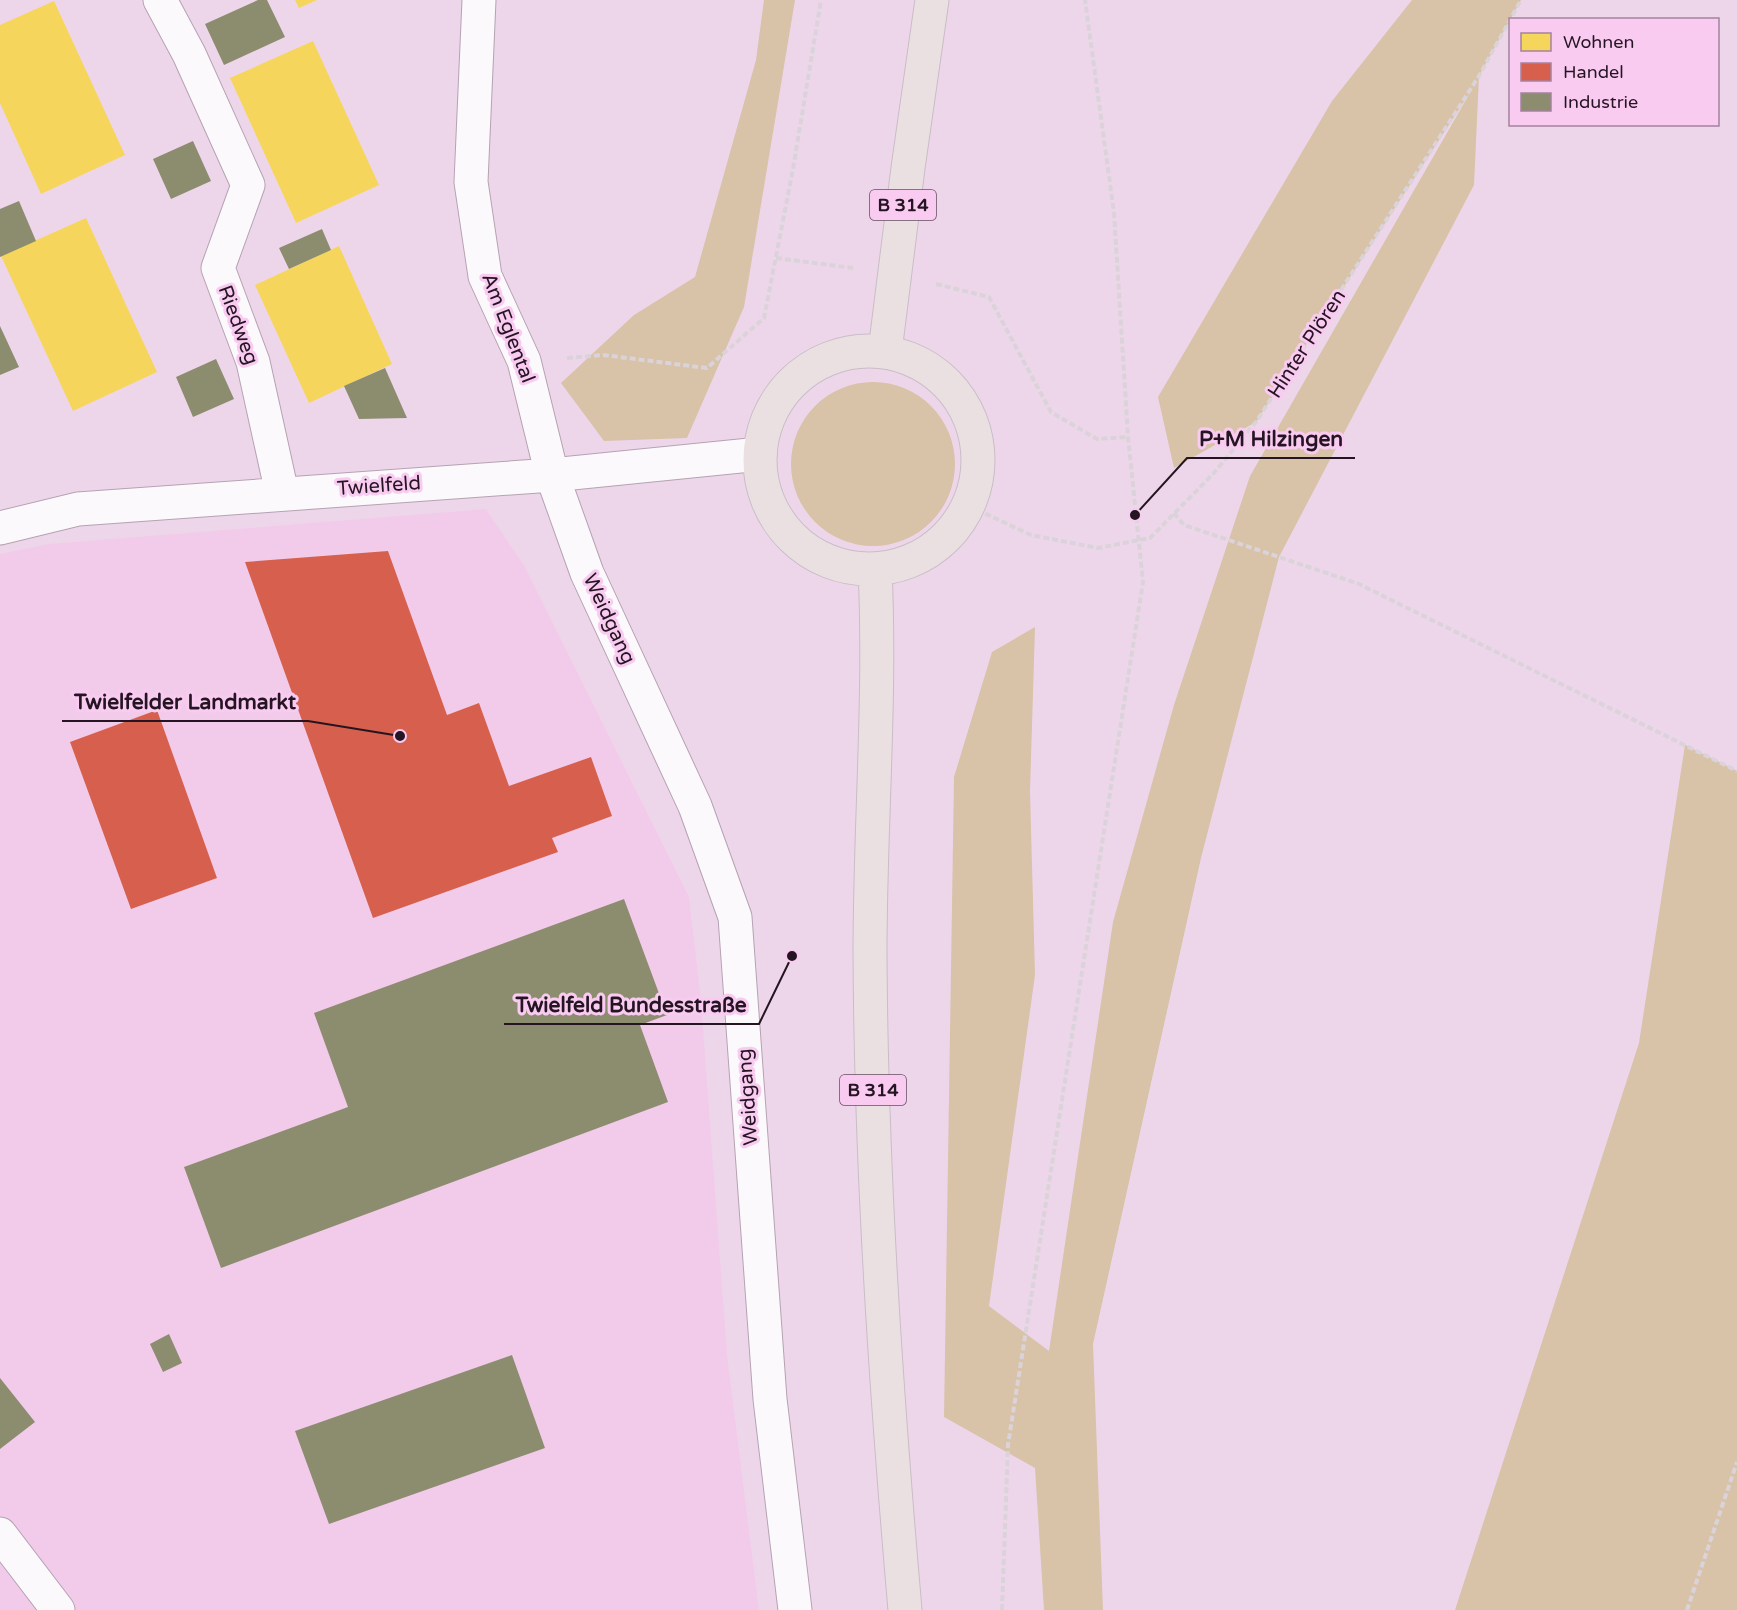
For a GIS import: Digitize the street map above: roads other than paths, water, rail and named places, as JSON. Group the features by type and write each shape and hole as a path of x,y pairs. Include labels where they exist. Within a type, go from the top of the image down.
{"main road":[{"name":"B 314","path":"885,351 932,0"},
{"path":"855,351 885,351 918,361 945,381 966,408 977,440 978,473 969,506 953,531 931,551 905,564 875,570 845,567 816,556 792,537 773,513 763,484 760,454 766,424 779,397 800,375 826,359 855,351"},
{"name":"B 314","path":"875,570 870,952 874,1122 883,1331 905,1610"}],"street":[{"name":"Riedweg","path":"160,0 189,54 248,185 218,268 253,362 282,493"},
{"name":"Am Eglental","path":"479,0 471,182 485,276 524,361 552,475"},
{"name":"Twielfeld","path":"0,528 78,509 552,475 760,454"},
{"name":"Weidgang","path":"552,475 587,573 695,806 735,917 770,1399 795,1610"},
{"path":"0,1534 58,1610"}],"place":[{"name":"P+M Hilzingen","path":"1135,515"},
{"name":"Twielfelder Landmarkt","path":"400,736"},
{"name":"Twielfeld Bundesstraße","path":"792,956"}]}
